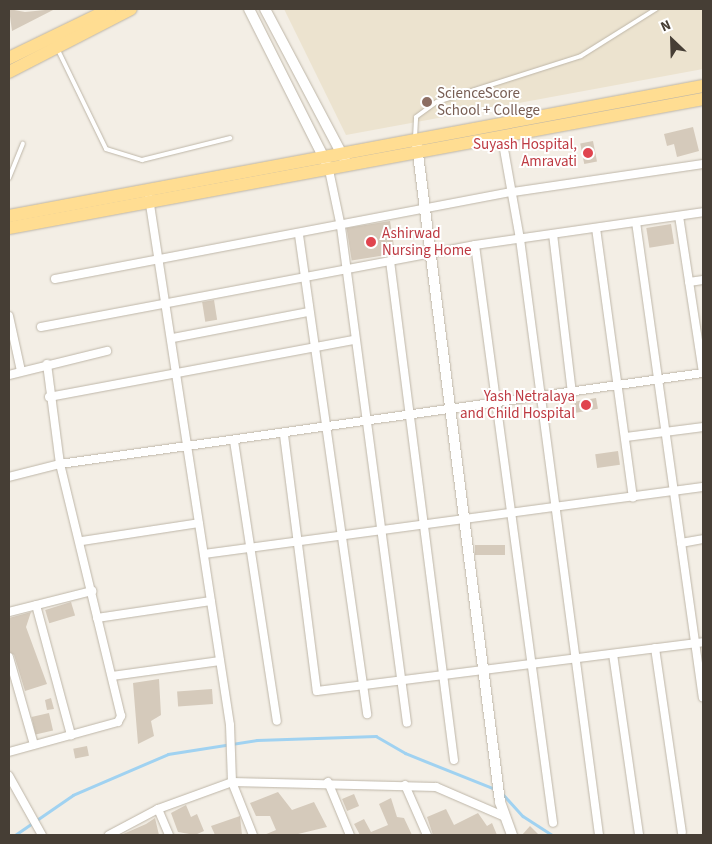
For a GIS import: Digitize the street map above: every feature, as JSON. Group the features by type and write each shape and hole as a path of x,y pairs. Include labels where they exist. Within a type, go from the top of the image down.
{"main road":[{"path":"9,58 107,9"},
{"path":"9,72 131,9"},
{"path":"345,161 415,139 703,86"},
{"path":"9,218 147,191 345,161 419,152 502,138 703,99"},
{"path":"9,218 150,204 327,164"}],"street":[{"path":"248,9 327,164 341,227 364,424 382,530 407,723"},
{"path":"265,9 345,161"},
{"path":"276,62 289,55"},
{"path":"502,138 520,239 554,508 599,835"},
{"path":"415,139 419,152 451,412 467,520 500,802 503,816 512,835"},
{"path":"55,279 299,235 513,192 703,164"},
{"path":"147,191 179,370 188,447 230,725 233,750 232,782 253,835"},
{"path":"42,327 346,268 432,255 475,245 703,212"},
{"path":"9,477 60,464 451,412 703,373 700,329 689,282 679,216"},
{"path":"636,222 681,543 700,642 703,697"},
{"path":"596,228 620,386 633,496"},
{"path":"552,234 572,393"},
{"path":"299,235 303,276 340,535 368,714"},
{"path":"475,245 514,514 531,665 552,823"},
{"path":"390,261 427,525 454,760"},
{"path":"689,282 703,280"},
{"path":"173,338 308,312"},
{"path":"9,316 21,372"},
{"path":"49,397 179,370 355,340"},
{"path":"9,375 47,364 107,351"},
{"path":"9,752 121,720 97,618 82,541 60,464 49,397 47,364"},
{"path":"626,437 703,427"},
{"path":"284,434 316,690 364,687 700,642"},
{"path":"234,441 253,546 277,720"},
{"path":"204,554 298,540 514,514 703,486"},
{"path":"82,541 199,523"},
{"path":"681,543 703,539"},
{"path":"9,612 92,591"},
{"path":"97,618 211,602"},
{"path":"36,605 70,735"},
{"path":"655,648 682,832"},
{"path":"613,654 640,835"},
{"path":"9,657 34,745"},
{"path":"112,676 220,661"},
{"path":"9,776 40,832"},
{"path":"109,835 158,809 232,782 328,782 436,787 503,816"},
{"path":"328,782 350,835"},
{"path":"405,785 427,835"},
{"path":"158,809 170,835"}],"lane":[{"path":"415,139 414,122 431,106 457,94 581,56 656,9"},
{"path":"57,48 106,149 142,160 230,138"},
{"path":"9,178 23,144"}],"shaded area":[{"name":"ScienceScore School + College","path":"284,9 703,9 703,69 346,135"}],"building":[{"path":"9,9 25,12 55,9 12,31"},
{"path":"693,127 699,151 677,157 674,144 667,146 664,134"},
{"path":"593,141 597,162 584,164 580,143"},
{"path":"390,221 395,254 352,260 347,228"},
{"path":"671,224 674,244 649,248 646,228"},
{"path":"214,300 217,320 205,322 202,302"},
{"path":"596,398 598,409 576,413 574,402"},
{"path":"618,451 620,465 597,468 595,454"},
{"path":"475,545 505,545 505,555 475,555"},
{"path":"71,602 75,615 49,623 45,610"},
{"path":"31,612 26,627 47,684 25,691 14,655 9,652 9,618"},
{"path":"159,679 161,715 151,721 154,736 138,744 133,683"},
{"path":"212,689 213,704 178,706 177,691"},
{"path":"51,698 54,709 47,710 45,700"},
{"path":"49,713 53,731 36,735 31,717"},
{"path":"87,746 89,756 75,758 73,749"},
{"path":"278,792 292,810 314,802 327,827 294,835 264,835 276,830 270,816 256,816 250,803"},
{"path":"354,794 359,806 347,811 342,799"},
{"path":"391,798 397,817 404,818 412,835 360,835 354,824 364,819 371,832 388,825 379,804"},
{"path":"186,805 191,817 197,814 204,831 195,835 178,832 171,813"},
{"path":"446,809 454,825 478,813 487,826 492,823 497,835 433,835 427,817"},
{"path":"240,816 242,835 215,835 211,826"},
{"path":"155,818 159,835 121,835 146,824"},
{"path":"530,826 539,835 522,835"}],"waterway":[{"path":"15,835 73,795 168,754 257,740 376,736 405,753 495,789"},
{"path":"502,793 523,816 552,835"}],"place":[{"name":"ScienceScore School + College","path":"427,102"},
{"name":"Suyash Hospital, Amravati","path":"588,153"},
{"name":"Ashirwad Nursing Home","path":"371,242"},
{"name":"Yash Netralaya and Child Hospital","path":"586,405"}]}
